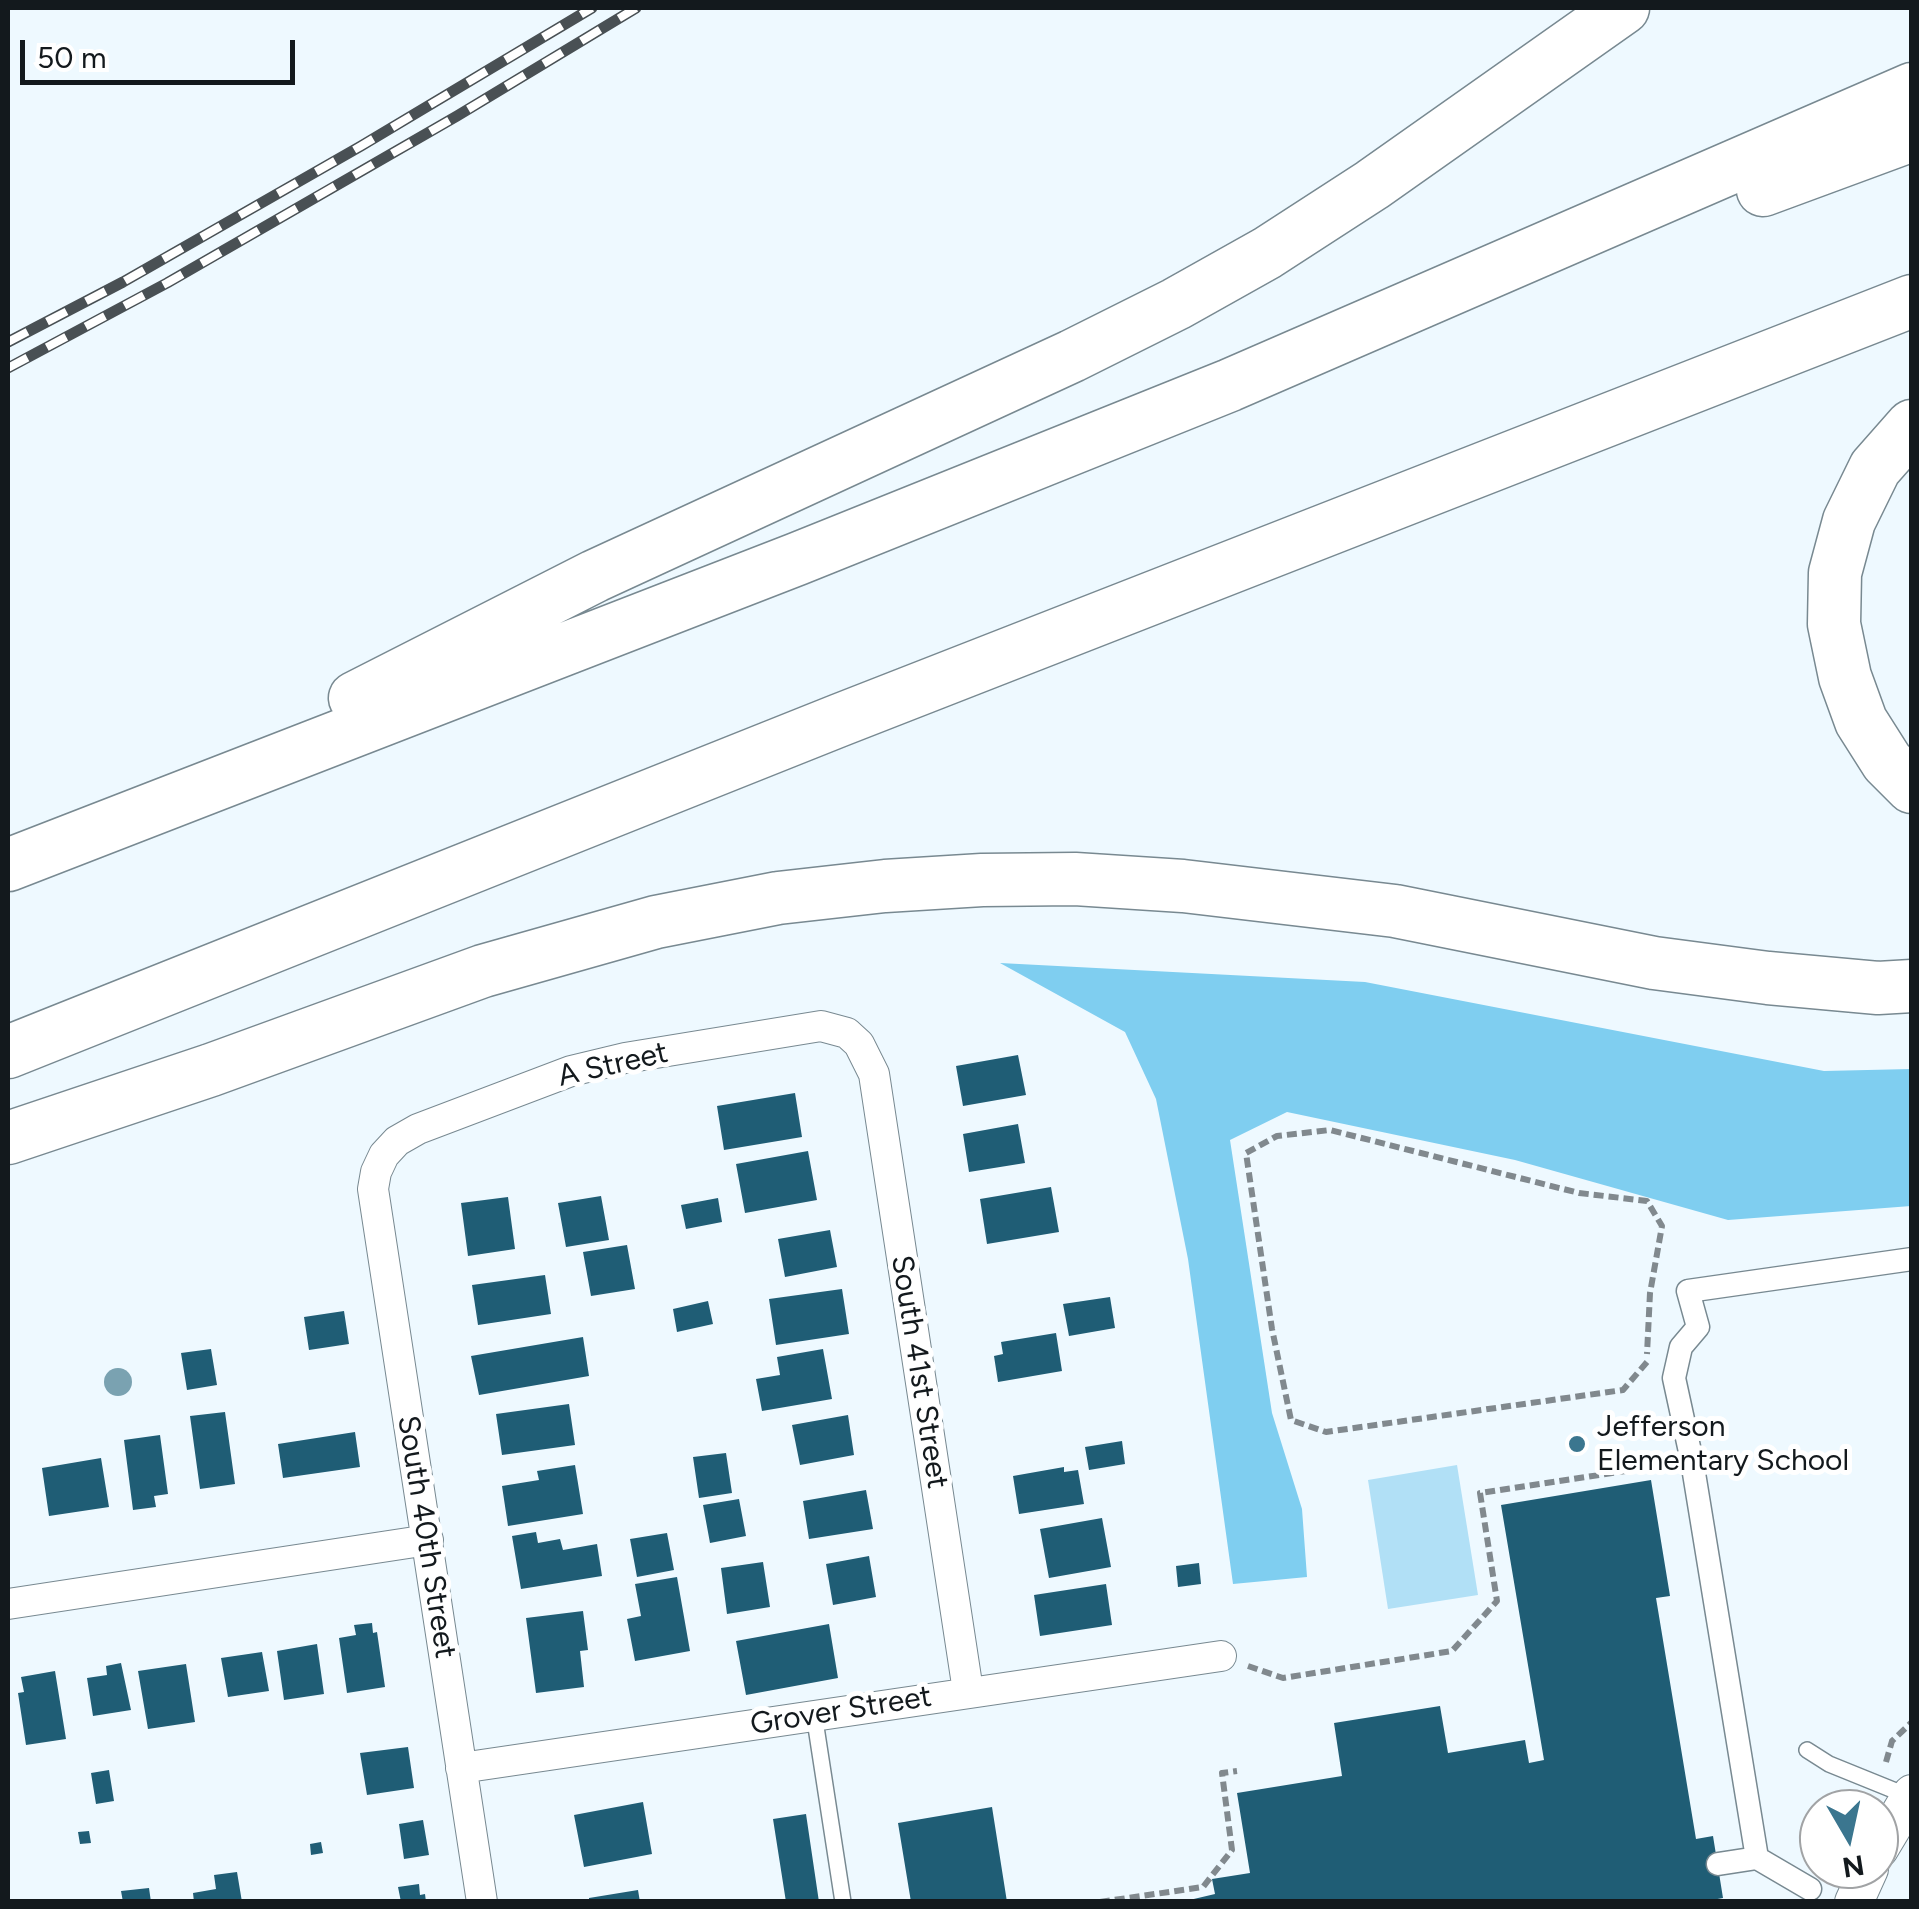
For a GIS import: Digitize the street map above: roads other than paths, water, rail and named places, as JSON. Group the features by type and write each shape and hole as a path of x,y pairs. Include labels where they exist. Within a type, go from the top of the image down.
{"highway":[{"path":"98,829 596,576 1176,304 1372,185 1623,8"},
{"path":"8,864 797,559 1230,385 1912,89"},
{"path":"1230,385 1912,135"},
{"path":"8,1052 840,720 1912,301"},
{"path":"1912,426 1875,468 1849,521 1836,573 1834,624 1845,677 1861,721 1887,762 1912,787"},
{"path":"8,1138 211,1070 482,971 656,922 778,898 885,886 1057,879 1183,886 1395,910 1654,963 1878,988 1912,986"}],"street":[{"name":"A Street","path":"376,1172 384,1155 418,1129 596,1064 821,1026 847,1034 866,1053"},
{"name":"South 41st Street","path":"866,1053 874,1074 968,1691"},
{"name":"South 40th Street","path":"376,1172 376,1213 482,1902"},
{"path":"1757,1858 1692,1461 1674,1378 1681,1347 1698,1327 1688,1291 1912,1259"},
{"path":"8,1604 428,1540"},
{"name":"Grover Street","path":"461,1768 1220,1656"},
{"path":"1718,1864 1757,1858 1799,1883"}],"lane":[{"path":"814,1714 843,1902"},
{"path":"1808,1750 1828,1764 1911,1795"}],"railway":[{"path":"8,342 123,282 361,146 592,8"},
{"path":"8,368 167,283 636,8"}],"place":[{"name":"Jefferson Elementary School","path":"1577,1444"}]}
